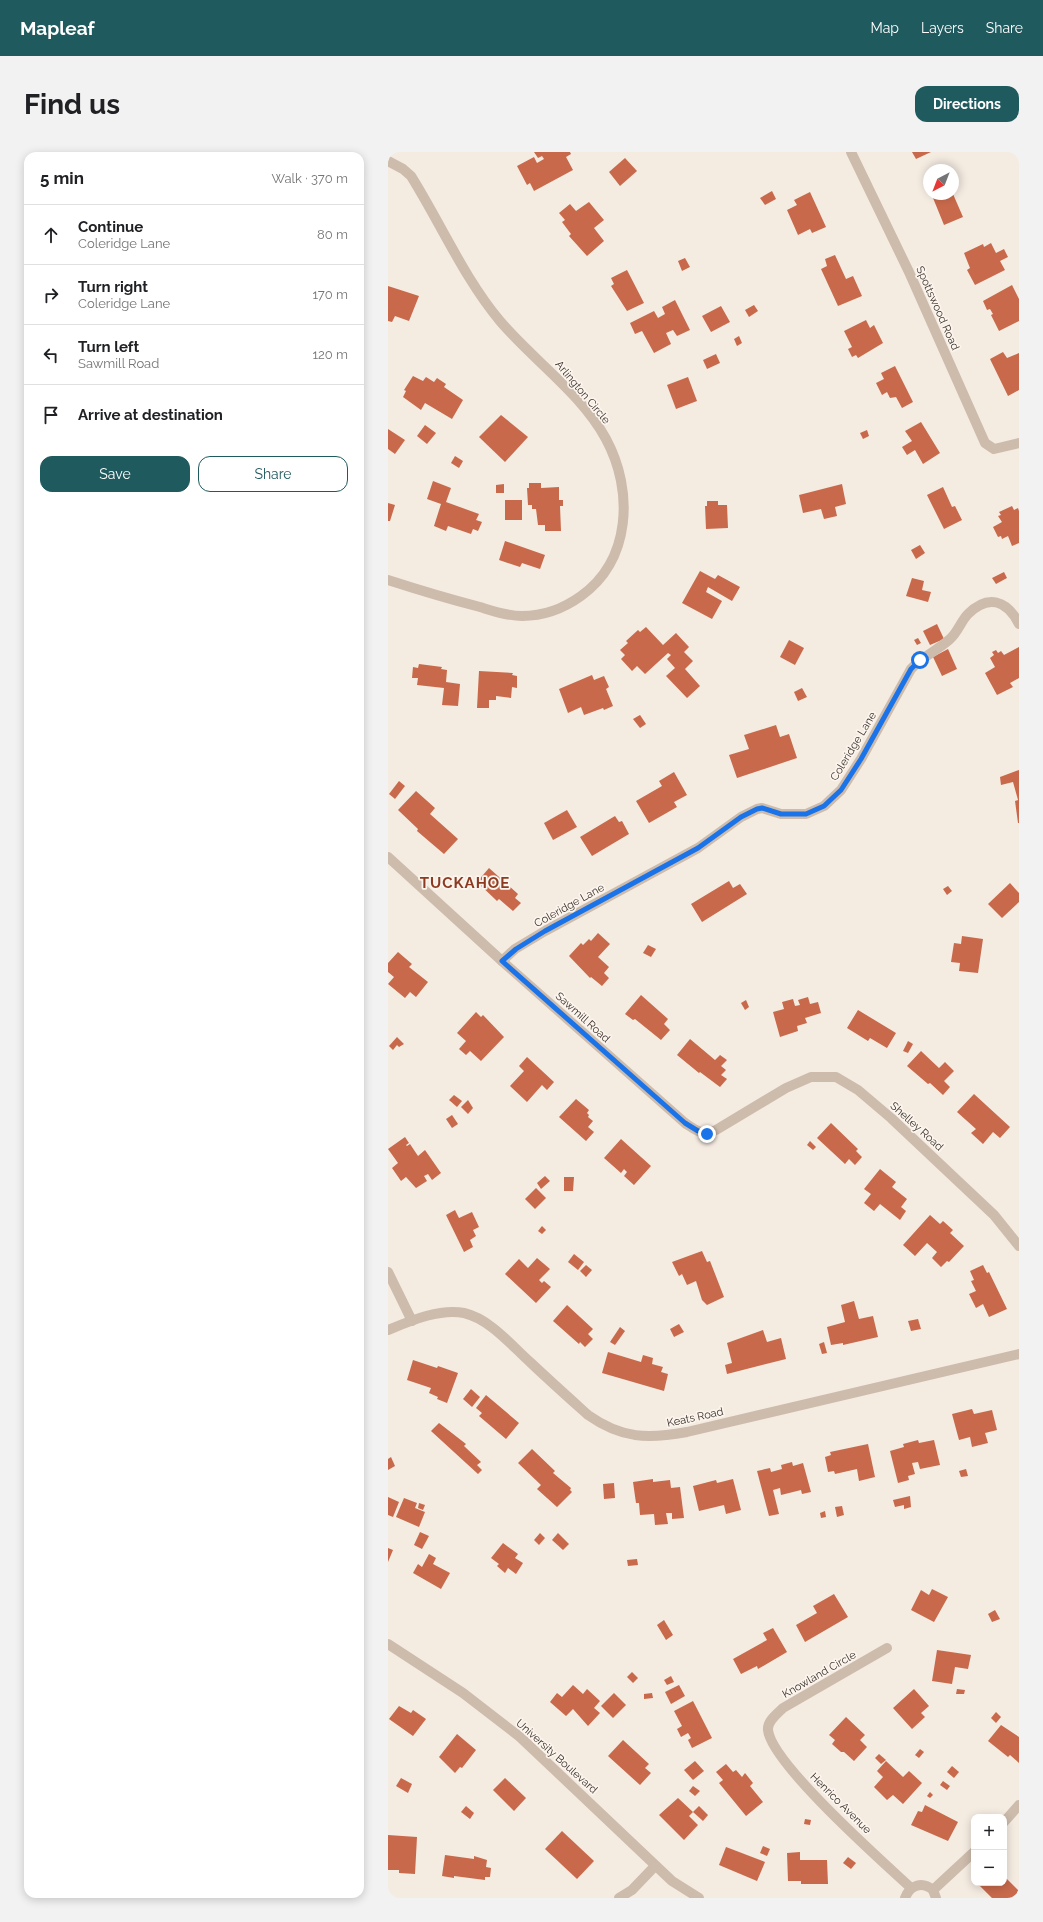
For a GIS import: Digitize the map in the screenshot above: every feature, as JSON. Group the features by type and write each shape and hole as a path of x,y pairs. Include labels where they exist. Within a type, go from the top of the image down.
{"street":[{"name":"Spottswood Road","path":"851,152 909,272 985,443 994,449 1019,443"},
{"name":"Arlington Circle","path":"388,162 404,169 411,176 469,276 493,311 572,394 599,428 616,460 624,495 625,517 621,537 606,570 590,589 569,604 543,614 520,616 507,614 454,601 388,580"},
{"name":"Coleridge Lane","path":"502,961 516,949 545,931 698,848 741,817 757,809 762,808 781,814 806,814 824,806 841,790 861,759 911,669 920,660 953,636 968,614 980,604 997,602 1011,610 1019,624"},
{"name":"Sawmill Road","path":"388,857 502,961 685,1123 698,1131 707,1134 716,1130 777,1093"},
{"name":"Shelley Road","path":"777,1093 811,1077 836,1077 848,1084 891,1118 960,1182 994,1215 1019,1246"},
{"path":"388,1272 412,1321"},
{"name":"Keats Road","path":"388,1330 412,1321 447,1312 464,1313 479,1319 499,1334 588,1415 616,1432 641,1437 665,1436 687,1432 1019,1354"},
{"name":"University Boulevard","path":"388,1644 463,1693 520,1737 655,1866 672,1881 699,1898"},
{"name":"Knowland Circle","path":"768,1726 772,1718 783,1708 887,1648"},
{"name":"Henrico Avenue","path":"768,1726 771,1742 781,1758 804,1784 911,1888"},
{"path":"1007,1819 1019,1805"},
{"path":"905,1898 911,1888 918,1884 924,1884 935,1894 971,1855"},
{"path":"619,1898 632,1890 655,1866"}],"building":[{"path":"534,152 570,152 571,154 566,157 573,170 534,191 530,183 527,185 517,166 534,157 537,163 544,159 542,156 538,158"},
{"path":"912,152 931,152 916,159"},
{"path":"625,158 637,171 620,186 609,172"},
{"path":"772,191 776,199 765,205 760,198"},
{"path":"810,192 826,227 812,233 810,229 798,235 787,210 797,205 794,200"},
{"path":"934,200 956,200 963,217 944,225"},
{"path":"589,202 604,220 594,228 604,241 587,256 569,236 571,234 562,222 565,220 559,213 570,204 576,211"},
{"path":"991,243 996,253 1004,249 1008,257 1000,261 1005,270 975,285 967,270 970,268 964,253 983,244 984,247"},
{"path":"835,255 846,279 853,276 862,296 838,306 821,269 827,266 825,259"},
{"path":"685,258 690,267 682,271 678,261"},
{"path":"627,270 644,303 627,311 611,286 614,284 611,278"},
{"path":"1012,285 1019,299 1019,321 999,331 991,315 993,314 990,309 987,310 983,301"},
{"path":"388,286 419,296 409,321 395,316 392,322 388,321"},
{"path":"675,300 690,330 677,336 673,330 666,333 671,344 654,353 642,331 635,334 630,323 654,311 658,318 665,314 662,307"},
{"path":"754,305 758,311 749,317 745,310"},
{"path":"721,306 730,322 711,332 702,316"},
{"path":"866,320 870,328 874,325 883,343 858,358 856,355 852,357 848,349 852,347 844,331"},
{"path":"739,336 742,343 737,346 734,339"},
{"path":"1003,352 1007,358 1019,353 1019,390 1008,396 990,359"},
{"path":"716,354 720,363 707,369 703,360"},
{"path":"895,366 913,402 902,408 896,397 890,398 887,392 882,395 876,383 884,379 881,373"},
{"path":"413,376 423,381 426,377 434,382 437,378 446,384 444,387 463,400 452,419 425,403 421,410 403,397 406,391 404,390"},
{"path":"688,377 697,401 676,409 667,385"},
{"path":"501,415 528,437 505,462 479,437"},
{"path":"921,422 940,453 923,464 915,450 907,455 902,447 912,441 905,431"},
{"path":"425,425 436,433 427,444 417,436"},
{"path":"388,429 405,440 395,454 388,449"},
{"path":"867,430 869,436 863,439 860,433"},
{"path":"455,456 463,461 459,468 451,463"},
{"path":"433,481 451,488 446,502 479,514 476,520 482,522 478,531 473,529 471,534 448,526 446,531 434,526 441,504 427,499"},
{"path":"529,483 541,483 541,488 559,487 559,500 563,500 563,506 560,506 561,531 545,531 545,525 538,525 536,509 532,509 532,505 528,505 527,488 529,488"},
{"path":"504,484 504,493 496,493 496,485"},
{"path":"842,484 846,504 835,507 837,516 824,519 821,509 803,513 799,495"},
{"path":"943,487 952,507 955,506 962,520 944,529 927,495"},
{"path":"505,500 522,500 522,520 505,520"},
{"path":"707,501 718,501 718,505 727,505 728,528 706,529 705,506 707,506"},
{"path":"388,503 395,505 390,521 388,521"},
{"path":"1012,506 1014,510 1018,508 1019,511 1019,543 1012,546 1008,536 1002,539 1001,536 998,537 993,527 1002,522 998,516 1001,515 999,512"},
{"path":"505,541 545,555 540,569 522,563 520,567 499,560"},
{"path":"920,545 925,553 916,559 911,550"},
{"path":"700,571 715,579 718,575 740,587 732,601 708,587 706,592 722,601 712,619 682,603"},
{"path":"1004,572 1007,578 996,584 992,578"},
{"path":"912,578 924,581 922,590 931,592 928,602 906,596"},
{"path":"937,624 944,639 930,645 923,631"},
{"path":"646,627 663,645 676,633 689,647 684,652 693,661 685,669 700,686 687,698 666,676 675,668 667,659 671,655 668,653 645,674 637,666 632,671 621,659 625,655 620,650 628,643 626,641 638,630 640,632"},
{"path":"918,638 921,643 917,645 914,640"},
{"path":"789,640 804,648 795,665 780,657"},
{"path":"1019,647 1019,678 1010,683 1013,687 997,695 985,673 995,667 990,658 994,655 992,652 996,650 998,653 1001,651 1004,655"},
{"path":"948,649 957,669 942,676 933,657"},
{"path":"419,664 442,667 441,669 447,670 446,682 460,684 458,706 442,705 444,688 417,685 418,678 412,678 413,667 418,668"},
{"path":"479,671 513,673 512,675 517,676 517,688 512,687 511,698 496,696 496,700 489,700 489,708 477,708"},
{"path":"592,675 594,680 604,676 609,687 606,689 613,706 584,715 581,707 568,713 559,689"},
{"path":"802,688 807,697 798,701 794,692"},
{"path":"640,715 646,724 640,728 633,719"},
{"path":"776,725 780,737 789,734 797,758 737,778 729,755 749,749 744,735"},
{"path":"1019,770 1018,823 1015,801 1018,800 1013,782 1001,785 1000,777"},
{"path":"674,772 687,795 674,802 677,807 649,823 636,801 662,786 659,781"},
{"path":"399,781 405,786 395,799 389,794"},
{"path":"416,791 435,808 430,814 458,839 444,854 417,831 418,829 398,810"},
{"path":"567,810 577,827 553,840 544,823"},
{"path":"615,816 619,822 622,821 629,834 592,856 580,837"},
{"path":"489,868 518,894 515,898 521,903 513,911 499,899 497,901 477,882"},
{"path":"729,881 733,888 740,884 747,894 702,922 691,904"},
{"path":"1010,883 1019,893 1019,902 1002,918 988,904"},
{"path":"948,886 952,891 947,895 943,889"},
{"path":"598,933 610,944 598,957 609,967 604,973 609,978 602,986 591,977 590,978 569,956 581,943 583,945 589,939 591,941"},
{"path":"962,936 983,939 978,973 959,971 960,963 951,962 954,943 961,944"},
{"path":"648,945 656,949 651,957 643,953"},
{"path":"398,952 412,964 409,967 428,982 416,997 410,992 405,998 388,984 394,977 388,972 388,963"},
{"path":"641,995 668,1019 664,1024 670,1030 661,1040 635,1019 633,1020 625,1014"},
{"path":"808,997 810,1004 818,1002 821,1013 805,1018 807,1023 797,1026 798,1031 780,1037 773,1012 784,1009 782,1002 793,999 795,1006 800,1005 798,1000"},
{"path":"746,1000 749,1007 745,1010 741,1003"},
{"path":"858,1010 896,1033 887,1048 870,1038 868,1041 847,1028"},
{"path":"476,1012 481,1017 483,1015 504,1037 481,1061 470,1051 466,1055 459,1049 466,1041 457,1033"},
{"path":"397,1037 404,1044 399,1047 397,1045 393,1050 389,1046"},
{"path":"690,1039 715,1060 720,1055 727,1060 721,1066 726,1070 721,1075 727,1079 720,1087 700,1072 699,1073 677,1055"},
{"path":"908,1041 913,1044 908,1053 903,1051"},
{"path":"921,1051 939,1068 945,1062 954,1071 944,1081 950,1087 943,1095 907,1066"},
{"path":"527,1057 554,1082 547,1090 542,1085 527,1102 510,1086 524,1071 519,1066"},
{"path":"974,1094 1010,1127 1000,1138 993,1132 983,1144 971,1133 976,1129 957,1112"},
{"path":"454,1095 462,1101 457,1107 449,1100"},
{"path":"576,1099 589,1110 587,1113 589,1115 588,1117 593,1121 588,1127 594,1132 586,1141 559,1117"},
{"path":"468,1100 473,1108 468,1114 461,1107"},
{"path":"452,1115 458,1124 452,1128 446,1119"},
{"path":"831,1123 858,1149 856,1151 862,1157 855,1165 849,1159 845,1164 817,1138"},
{"path":"405,1137 409,1143 406,1145 407,1146 410,1144 418,1156 425,1150 441,1173 432,1180 428,1174 424,1176 427,1181 416,1188 406,1177 401,1181 392,1168 398,1163 388,1149"},
{"path":"621,1139 651,1166 634,1185 624,1176 627,1172 624,1169 621,1173 604,1158"},
{"path":"810,1141 816,1147 813,1150 807,1145"},
{"path":"880,1169 896,1182 892,1187 907,1199 901,1207 906,1211 900,1220 880,1204 874,1211 864,1203 871,1194 864,1189"},
{"path":"545,1176 550,1181 541,1189 537,1183"},
{"path":"564,1177 574,1177 573,1191 564,1191"},
{"path":"536,1188 546,1198 535,1209 525,1199"},
{"path":"455,1210 459,1218 472,1212 479,1227 473,1230 476,1236 470,1240 473,1247 464,1252 446,1215"},
{"path":"930,1215 940,1224 943,1221 953,1230 950,1233 964,1246 949,1262 947,1261 941,1267 932,1258 937,1252 927,1243 915,1256 903,1245"},
{"path":"542,1226 546,1230 542,1234 538,1231"},
{"path":"702,1251 707,1262 710,1261 724,1297 707,1305 702,1300 696,1281 687,1285 682,1274 679,1276 672,1262"},
{"path":"574,1254 584,1262 578,1270 568,1262"},
{"path":"537,1258 550,1269 539,1280 542,1283 544,1281 551,1287 536,1303 505,1274 519,1259 528,1268"},
{"path":"586,1265 592,1270 586,1277 580,1271"},
{"path":"983,1265 987,1273 989,1272 1007,1309 989,1317 983,1304 976,1308 969,1294 976,1291 971,1281 974,1280 970,1271"},
{"path":"854,1301 859,1319 873,1316 878,1337 843,1345 843,1343 831,1345 827,1327 845,1322 841,1305"},
{"path":"567,1305 593,1329 588,1334 593,1339 585,1347 580,1342 579,1344 553,1321"},
{"path":"918,1319 921,1329 911,1331 908,1321"},
{"path":"679,1324 684,1332 674,1337 670,1329"},
{"path":"620,1327 625,1331 615,1345 610,1342"},
{"path":"763,1330 767,1342 781,1338 786,1359 727,1374 725,1365 732,1363 727,1343"},
{"path":"824,1342 827,1353 822,1354 819,1344"},
{"path":"608,1352 641,1362 643,1355 653,1358 652,1364 663,1367 661,1372 668,1374 664,1391 602,1373"},
{"path":"413,1360 458,1373 447,1403 437,1399 438,1397 429,1393 431,1388 407,1380"},
{"path":"471,1389 480,1397 472,1407 463,1399"},
{"path":"486,1395 519,1423 506,1439 479,1416 482,1413 476,1408"},
{"path":"972,1409 974,1414 992,1410 997,1430 985,1433 988,1443 972,1447 970,1437 959,1440 952,1414"},
{"path":"439,1423 466,1444 464,1446 481,1462 477,1465 482,1470 478,1474 431,1431"},
{"path":"918,1440 919,1443 934,1440 940,1465 920,1469 918,1462 912,1463 915,1474 908,1476 909,1480 898,1483 890,1451 904,1447 903,1444"},
{"path":"868,1444 875,1477 859,1481 857,1469 835,1474 834,1471 828,1472 825,1457 831,1455 830,1452"},
{"path":"532,1449 555,1471 553,1473 571,1488 570,1490 572,1492 557,1507 537,1489 541,1485 518,1463"},
{"path":"391,1457 395,1466 388,1470 388,1459"},
{"path":"792,1462 793,1466 803,1463 811,1492 802,1494 801,1490 781,1495 780,1488 773,1490 779,1514 769,1516 757,1471 770,1468 771,1472 782,1469 781,1465"},
{"path":"966,1469 968,1476 961,1477 959,1471"},
{"path":"653,1479 653,1482 670,1480 671,1488 680,1487 684,1518 672,1519 672,1513 666,1513 668,1524 655,1525 654,1514 640,1515 639,1503 636,1503 633,1482"},
{"path":"733,1479 741,1510 726,1514 724,1505 699,1511 693,1486 716,1480 717,1483"},
{"path":"614,1483 615,1498 604,1499 603,1484"},
{"path":"910,1496 911,1507 904,1509 904,1505 895,1507 893,1500"},
{"path":"388,1497 399,1502 393,1517 388,1515"},
{"path":"404,1498 417,1503 415,1508 425,1512 419,1527 396,1517"},
{"path":"419,1503 425,1505 423,1510 418,1508"},
{"path":"842,1506 844,1515 837,1517 835,1507"},
{"path":"825,1511 826,1517 821,1518 820,1513"},
{"path":"420,1532 429,1536 422,1549 414,1545"},
{"path":"540,1533 545,1538 539,1545 534,1540"},
{"path":"558,1533 569,1544 563,1550 552,1540"},
{"path":"503,1543 518,1554 515,1558 523,1563 516,1574 508,1568 505,1573 497,1566 499,1564 491,1558"},
{"path":"388,1548 393,1550 388,1562"},
{"path":"429,1554 436,1558 433,1564 450,1573 441,1589 413,1573 418,1564 422,1567"},
{"path":"637,1559 638,1565 628,1566 627,1560"},
{"path":"932,1589 948,1597 934,1622 911,1610 921,1590 929,1595"},
{"path":"834,1594 848,1617 805,1642 796,1625 817,1613 813,1606"},
{"path":"995,1610 1000,1619 992,1622 988,1614"},
{"path":"664,1620 673,1635 666,1640 657,1625"},
{"path":"773,1628 787,1652 758,1669 757,1666 741,1674 733,1659 767,1640 763,1633"},
{"path":"937,1650 971,1655 968,1669 955,1667 952,1684 932,1681"},
{"path":"632,1672 638,1678 633,1683 627,1677"},
{"path":"671,1676 674,1682 667,1685 664,1680"},
{"path":"573,1685 583,1694 587,1689 600,1701 594,1708 600,1713 588,1726 573,1709 566,1716 550,1702 557,1693 562,1697"},
{"path":"679,1685 685,1696 671,1704 665,1692"},
{"path":"914,1689 929,1706 921,1713 925,1717 912,1729 893,1708"},
{"path":"957,1689 965,1690 964,1694 956,1694"},
{"path":"614,1693 626,1705 613,1718 601,1706"},
{"path":"652,1693 653,1698 644,1699 644,1694"},
{"path":"693,1701 712,1738 692,1748 688,1740 691,1738 688,1733 681,1737 677,1729 682,1726 674,1711"},
{"path":"399,1706 411,1713 413,1710 426,1719 413,1736 389,1719"},
{"path":"996,1712 1001,1717 996,1723 991,1718"},
{"path":"846,1717 865,1735 860,1740 867,1747 854,1761 832,1744 835,1740 829,1735"},
{"path":"1001,1725 1019,1737 1019,1763 1010,1755 1008,1757 988,1741"},
{"path":"457,1734 476,1750 462,1768 460,1767 455,1773 439,1757"},
{"path":"623,1740 649,1764 645,1768 651,1773 640,1785 608,1756"},
{"path":"920,1749 924,1752 919,1758 915,1755"},
{"path":"879,1754 886,1760 881,1764 875,1758"},
{"path":"695,1761 704,1771 693,1780 684,1770"},
{"path":"886,1761 903,1777 909,1771 922,1783 903,1804 893,1795 887,1800 874,1787 883,1777 877,1771"},
{"path":"726,1764 733,1772 736,1770 742,1777 745,1773 753,1783 750,1786 763,1802 746,1816 719,1783 723,1780 716,1772"},
{"path":"952,1766 959,1772 954,1778 947,1772"},
{"path":"401,1778 412,1784 408,1793 396,1786"},
{"path":"505,1778 526,1798 514,1811 493,1790"},
{"path":"943,1781 950,1786 947,1790 940,1785"},
{"path":"693,1786 700,1791 695,1796 689,1791"},
{"path":"930,1792 933,1795 930,1798 927,1796"},
{"path":"678,1798 693,1812 689,1816 698,1825 684,1840 659,1815"},
{"path":"925,1805 958,1822 948,1841 911,1825 918,1811 922,1812"},
{"path":"466,1806 474,1813 470,1819 461,1812"},
{"path":"699,1806 708,1815 703,1821 693,1812"},
{"path":"805,1819 811,1820 810,1825 804,1824"},
{"path":"562,1831 594,1861 577,1879 545,1849"},
{"path":"388,1835 417,1837 415,1874 399,1873 399,1870 388,1870"},
{"path":"763,1846 770,1849 767,1856 760,1853"},
{"path":"726,1847 765,1862 757,1881 719,1865"},
{"path":"800,1852 800,1860 827,1860 828,1884 801,1884 801,1881 788,1881 787,1853"},
{"path":"445,1855 474,1859 474,1856 487,1860 486,1867 491,1868 490,1877 485,1877 485,1880 442,1876"},
{"path":"848,1857 856,1863 851,1869 843,1863"},
{"path":"1007,1879 1019,1891 1019,1898 992,1898 980,1886 1007,1886"}],"district":[{"name":"TUCKAHOE","path":"465,883"}],"route":[{"path":"707,1134 698,1131 685,1123 502,961 516,949 545,931 572,918 698,848 741,817 757,809 762,808 781,814 806,814 824,806 841,790 861,759 911,669 920,660"}]}
